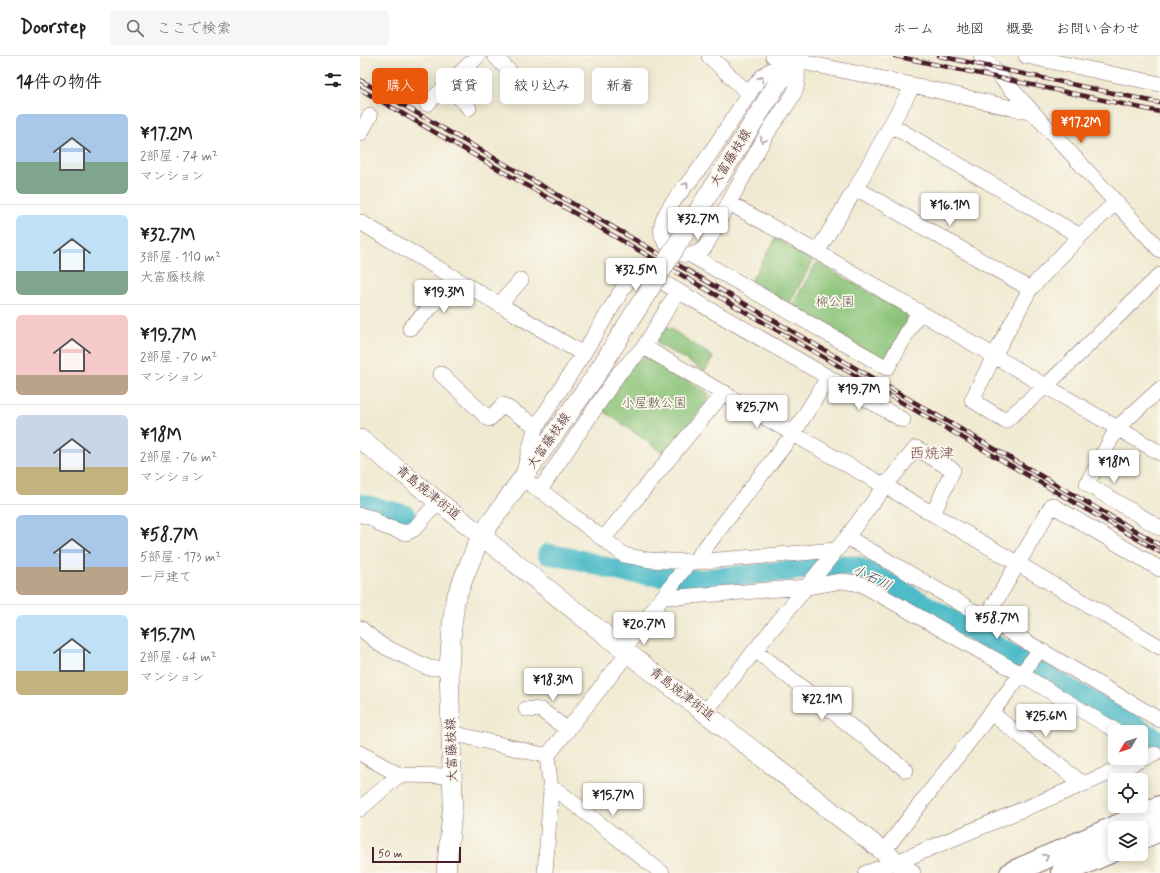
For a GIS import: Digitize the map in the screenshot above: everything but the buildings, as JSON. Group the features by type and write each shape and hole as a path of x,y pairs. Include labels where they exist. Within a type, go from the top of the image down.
{"highway":[{"path":"1010,873 1160,807"},
{"path":"1148,835 1160,830"},
{"path":"1062,873 1108,853"}],"main road":[{"name":"大富藤枝線","path":"446,873 453,802 449,668 456,600 481,536 594,378 776,86 798,59"},
{"name":"青島焼津街道","path":"360,439 626,651 897,862"}],"street":[{"path":"465,68 478,56"},
{"path":"495,56 506,68"},
{"path":"709,56 749,94"},
{"path":"773,56 798,59 1033,113"},
{"path":"981,56 1160,250"},
{"path":"1074,66 1085,56"},
{"path":"1034,57 1160,84"},
{"path":"798,59 769,71 762,77 749,94 702,165 684,186 666,215 662,223 661,231 666,244 680,254 691,255 887,368 919,312"},
{"path":"691,255 699,252 705,246 746,169 773,124 796,90 798,59"},
{"path":"817,252 856,188 913,85"},
{"path":"428,103 436,95"},
{"path":"465,104 468,108"},
{"path":"360,134 370,116"},
{"path":"891,125 1080,236"},
{"path":"856,188 1030,289"},
{"path":"1116,202 1080,236 1030,289 972,400 1005,421 1046,386 1160,275"},
{"path":"729,203 817,252 1160,453"},
{"path":"360,222 583,354"},
{"path":"836,550 689,564 649,560 624,555 540,490 522,479 536,426 583,354 636,267 903,420"},
{"path":"410,328 458,280"},
{"path":"500,304 521,280"},
{"path":"540,490 619,373 644,347 678,291"},
{"path":"644,347 724,392 793,434 885,486 1160,647"},
{"path":"441,374 489,420 503,404 536,426"},
{"path":"545,873 551,790 547,756 568,730 666,594 793,434 828,378"},
{"path":"1160,389 1117,428 1087,484 1160,528"},
{"path":"603,539 724,392"},
{"path":"705,712 847,537 885,486 916,448 953,470 932,514"},
{"path":"360,515 372,518 383,526 406,533 414,529 438,502"},
{"path":"986,618 1052,505 1160,569"},
{"path":"847,537 1160,720"},
{"path":"666,594 677,597 807,586 842,581 861,584 1021,674 1108,726"},
{"path":"360,628 381,645 429,668 449,668"},
{"path":"755,650 906,770"},
{"path":"897,862 991,713 1040,650"},
{"path":"526,709 541,710 568,730"},
{"path":"991,713 1083,784"},
{"path":"452,733 547,756"},
{"path":"1148,749 1158,755"},
{"path":"360,753 399,775 453,776"},
{"path":"866,873 897,862 1083,784 1158,755"},
{"path":"360,809 399,775"},
{"path":"551,790 558,791 662,873"}],"green space":[{"path":"776,238 813,261 789,304 751,281"},
{"name":"柳公園","path":"817,262 909,315 887,357 881,359 791,307"},
{"path":"667,326 713,357 705,371 658,344 657,339"},
{"name":"小屋敷公園","path":"646,356 708,393 709,399 665,454 601,409 626,372 639,360"}],"waterway":[{"name":"小石川","path":"360,504 405,515"},
{"name":"小石川","path":"548,554 580,560 623,572 697,580 844,565 857,567 871,573 1160,741"}],"railway":[{"path":"895,56 1160,112"},
{"path":"939,56 1160,103"},
{"path":"360,80 1160,545"},
{"path":"360,89 1160,552"}],"district":[{"name":"西焼津","path":"932,454"}]}
